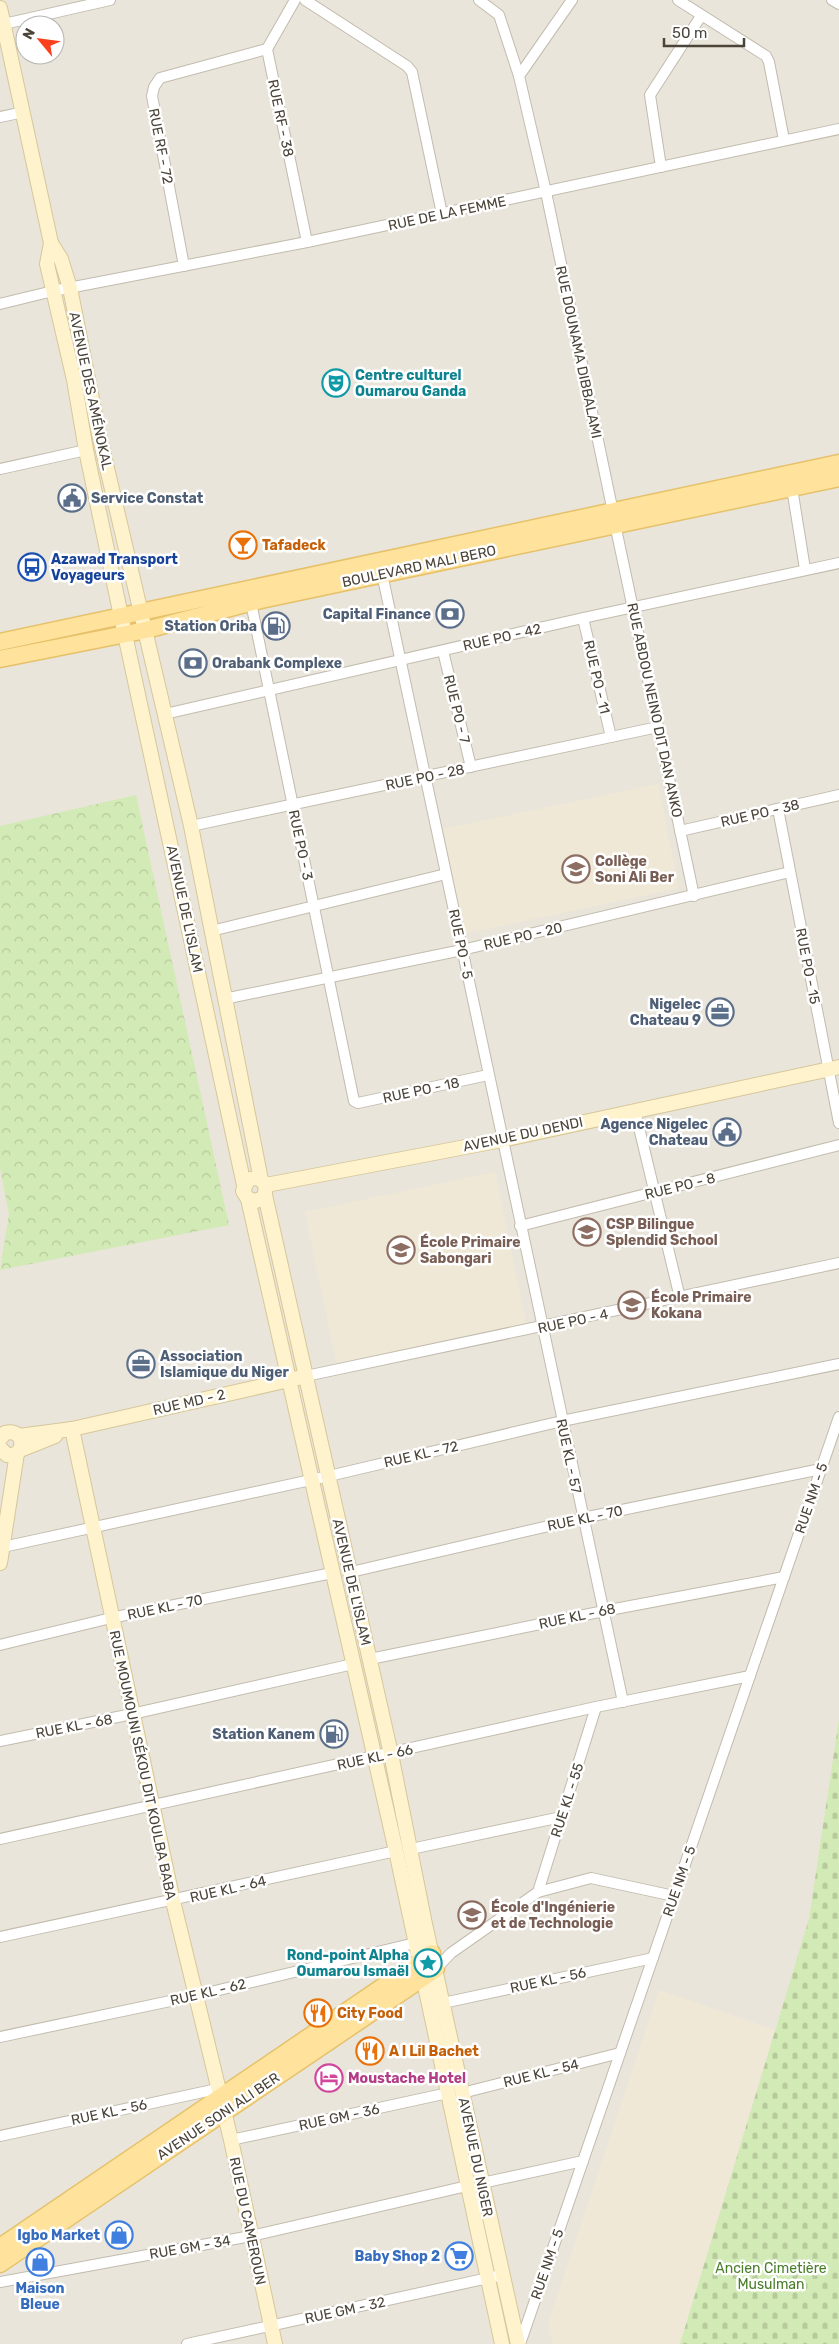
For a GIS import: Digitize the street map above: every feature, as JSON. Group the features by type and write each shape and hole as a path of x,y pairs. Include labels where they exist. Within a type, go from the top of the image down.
{"main road":[{"name":"AVENUE DES AMÉNOKAL","path":"0,8 24,112 50,243 47,264 74,380 85,443 126,634"},
{"name":"AVENUE DES AMÉNOKAL","path":"50,243 61,259 70,288 99,434 146,630"},
{"path":"85,443 99,434"},
{"name":"BOULEVARD MALI BERO","path":"0,642 141,611 249,596 381,568 614,518 839,463"},
{"name":"BOULEVARD MALI BERO","path":"614,518 792,488 839,478"},
{"path":"95,490 111,486"},
{"name":"BOULEVARD MALI BERO","path":"0,659 146,630 249,596"},
{"name":"AVENUE DE L'ISLAM","path":"146,630 192,826 224,999 264,1186 391,1754 411,1849 425,1957 429,1973"},
{"name":"AVENUE DE L'ISLAM","path":"126,634 244,1184"},
{"name":"AVENUE DU DENDI","path":"264,1186 502,1140 834,1068"},
{"path":"253,1178 264,1186 259,1200 248,1199 243,1191 244,1184 253,1178"},
{"name":"AVENUE DE L'ISLAM","path":"248,1199 396,1851 414,1943 425,1957"},
{"name":"RUE MD - 2","path":"72,1429 19,1436 9,1432 5,1449 72,1429 306,1376"},
{"name":"RUE MOUMOUNI SÉKOU DIT KOULBA BABA","path":"72,1429 173,1901 220,2100"},
{"path":"0,1563 13,1479 5,1449 22,1443 19,1436"},
{"name":"AVENUE SONI ALI BER","path":"0,2247 220,2100 425,1957"},
{"name":"AVENUE SONI ALI BER","path":"0,2264 220,2100 429,1973"},
{"name":"AVENUE DU NIGER","path":"429,1973 443,2003 467,2186 502,2344"},
{"name":"AVENUE DU NIGER","path":"429,1973 429,2008 482,2183 519,2344"},
{"name":"RUE DU CAMEROUN","path":"220,2100 275,2344"}],"street":[{"path":"4,24 110,0"},
{"path":"267,49 295,0"},
{"path":"305,0 407,66 412,72 442,214"},
{"name":"RUE DOUNAMA DIBBALAMI","path":"479,0 499,15 519,76 546,192 614,518"},
{"path":"519,76 572,0"},
{"path":"678,0 766,56 770,62 784,140"},
{"path":"832,0 839,4"},
{"path":"661,167 650,95 701,16"},
{"name":"RUE RF - 38","path":"267,49 307,242"},
{"name":"RUE RF - 72","path":"184,266 152,96 154,87 160,78 267,49"},
{"path":"0,117 24,112"},
{"name":"RUE DE LA FEMME","path":"0,304 53,291 442,214 839,129"},
{"path":"0,469 85,443"},
{"path":"792,488 805,569"},
{"name":"RUE ABDOU NEINO DIT DAN ANKO","path":"614,518 694,896"},
{"name":"RUE PO - 42","path":"165,714 583,618 839,563"},
{"name":"RUE PO - 5","path":"381,568 542,1328"},
{"name":"RUE PO - 3","path":"249,596 354,1100"},
{"name":"RUE PO - 11","path":"583,618 611,737"},
{"name":"RUE PO - 7","path":"443,651 471,767"},
{"name":"RUE PO - 28","path":"192,826 658,727"},
{"name":"RUE PO - 38","path":"680,831 839,795"},
{"name":"RUE PO - 15","path":"778,809 790,872 834,1068 839,1123"},
{"name":"RUE PO - 20","path":"224,999 462,950 790,872"},
{"path":"211,931 446,874"},
{"name":"RUE PO - 18","path":"354,1100 358,1103 488,1075"},
{"path":"635,1111 680,1298"},
{"name":"RUE PO - 8","path":"520,1226 839,1145"},
{"name":"RUE PO - 4","path":"306,1376 542,1328 839,1263"},
{"name":"RUE KL - 57","path":"542,1328 623,1702"},
{"name":"RUE KL - 72","path":"3,1547 328,1476 562,1421 839,1364"},
{"name":"RUE NM - 5","path":"519,2344 839,1418"},
{"name":"RUE KL - 70","path":"351,1572 582,1518 821,1469"},
{"name":"RUE KL - 70","path":"0,1645 111,1618 332,1573"},
{"name":"RUE KL - 68","path":"370,1659 784,1576"},
{"name":"RUE KL - 68","path":"0,1741 132,1714 353,1664"},
{"name":"RUE KL - 66","path":"0,1839 154,1807 596,1707 750,1676"},
{"name":"RUE KL - 55","path":"538,1892 596,1707"},
{"path":"411,1849 562,1817"},
{"name":"RUE KL - 64","path":"0,1937 173,1901 396,1851"},
{"path":"429,1973 451,1953 538,1892 591,1878 674,1896"},
{"name":"RUE KL - 62","path":"0,2037 194,1996 414,1943"},
{"path":"425,1957 451,1953"},
{"name":"RUE KL - 56","path":"443,2003 653,1958"},
{"name":"RUE KL - 54","path":"455,2093 620,2053"},
{"name":"RUE GM - 36","path":"230,2140 455,2093"},
{"name":"RUE KL - 56","path":"0,2136 220,2100"},
{"path":"482,2183 583,2161"},
{"name":"RUE GM - 34","path":"0,2282 251,2236 467,2186"},
{"name":"RUE GM - 32","path":"187,2344 502,2275"}],"shaded area":[{"path":"0,0 839,0 839,2344 0,2344"},
{"path":"658,784 679,888 464,934 443,829"},
{"path":"495,1172 527,1327 337,1367 305,1212"},
{"path":"659,1990 775,2030 680,2344 553,2344 548,2323"}],"green space":[{"path":"136,795 229,1225 0,1270 9,1214 0,1168 0,826"},
{"name":"Ancien Cimetière Musulman","path":"839,1719 839,2344 680,2344 809,1919"}],"place":[{"name":"Centre culturel Oumarou Ganda","path":"336,383"},
{"name":"Service Constat","path":"72,498"},
{"name":"Tafadeck","path":"243,545"},
{"name":"Azawad Transport Voyageurs","path":"32,567"},
{"name":"Capital Finance","path":"450,614"},
{"name":"Station Oriba","path":"276,626"},
{"name":"Orabank Complexe","path":"193,663"},
{"name":"Collège Soni Ali Ber","path":"576,869"},
{"name":"Nigelec Chateau 9","path":"720,1012"},
{"name":"Agence Nigelec Chateau","path":"727,1132"},
{"name":"CSP Bilingue Splendid School","path":"587,1232"},
{"name":"École Primaire Sabongari","path":"401,1250"},
{"name":"École Primaire Kokana","path":"632,1305"},
{"name":"Association Islamique du Niger","path":"141,1364"},
{"name":"Station Kanem","path":"334,1734"},
{"name":"École d'Ingénierie et de Technologie","path":"472,1915"},
{"name":"Rond-point Alpha Oumarou Ismaël","path":"428,1963"},
{"name":"City Food","path":"318,2013"},
{"name":"A I Lil Bachet","path":"370,2051"},
{"name":"Moustache Hotel","path":"329,2078"},
{"name":"Igbo Market","path":"119,2235"},
{"name":"Baby Shop 2","path":"459,2256"},
{"name":"Maison Bleue","path":"40,2262"}]}
